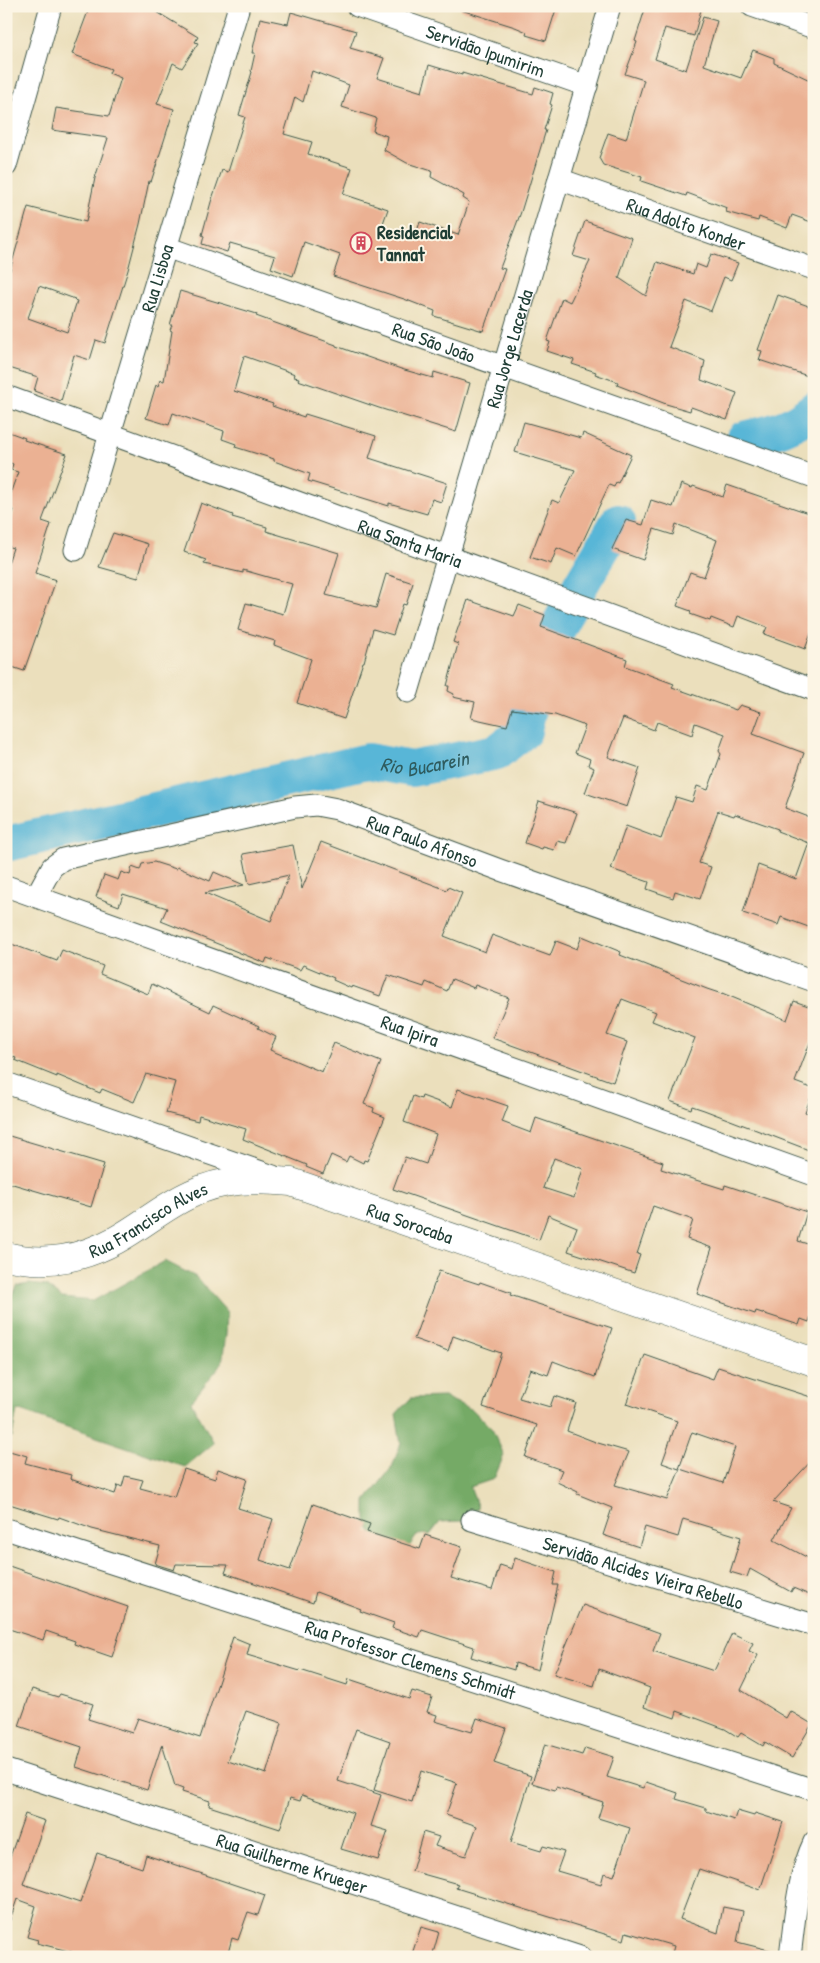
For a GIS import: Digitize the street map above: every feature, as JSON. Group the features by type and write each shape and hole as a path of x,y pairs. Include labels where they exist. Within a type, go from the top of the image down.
{"main road":[{"name":"Rua Francisco Alves","path":"6,1256 44,1262 72,1257 96,1250 117,1240 168,1206 192,1193 213,1185 261,1180 291,1182"},
{"name":"Rua Sorocaba","path":"291,1182 814,1362"}],"street":[{"name":"Rua Lisboa","path":"75,550 239,6"},
{"name":"Servidão Ipumirim","path":"357,6 587,86"},
{"name":"Rua Jorge Lacerda","path":"408,692 610,6"},
{"path":"752,6 814,28"},
{"path":"6,166 10,142 48,8"},
{"name":"Rua Adolfo Konder","path":"559,179 814,269"},
{"name":"Rua São João","path":"166,247 814,477"},
{"name":"Rua Santa Maria","path":"6,396 814,690"},
{"name":"Rua Paulo Afonso","path":"36,896 52,867 63,859 295,807 316,805 337,809 500,870 814,981"},
{"name":"Rua Ipira","path":"6,886 814,1175"},
{"name":"Rua Sorocaba","path":"6,1083 291,1182"},
{"name":"Servidão Alcides Vieira Rebello","path":"472,1520 814,1625"},
{"name":"Rua Professor Clemens Schmidt","path":"6,1529 814,1790"},
{"name":"Rua Guilherme Krueger","path":"6,1770 580,1957"},
{"path":"790,1957 797,1899 805,1864 814,1842"}],"green space":[{"path":"165,1261 196,1277 227,1312 222,1363 191,1402 214,1443 185,1467 17,1410 12,1437 6,1435 6,1309 17,1286 30,1284 46,1286 62,1298 93,1301"},
{"path":"444,1397 473,1410 492,1429 504,1455 494,1479 470,1487 478,1508 463,1521 440,1522 430,1535 418,1534 408,1548 379,1547 366,1521 366,1501 392,1467 401,1443 396,1414 411,1398"}],"building":[{"path":"90,6 147,6 198,37 195,42 198,43 182,68 173,63 157,104 174,109 151,182 149,181 128,270 105,343 96,340 90,360 74,355 61,401 34,391 38,377 6,367 6,284 28,207 86,222 95,178 108,138 52,130 56,108 109,116 121,78 109,73 111,69 72,54","holes":["39,286 77,301 67,332 28,318"]},
{"path":"461,6 557,6 546,41 526,35 527,32 515,27 461,10"},
{"path":"646,6 663,6 676,11 677,6 702,6 694,36 665,28 655,59 686,70 703,17 717,21 704,65 741,78 753,50 774,58 774,63 814,82 814,223 792,215 787,228 759,217 758,221 726,212 727,208 687,193 686,196 641,181 642,177 603,165 599,158 608,133 626,139 644,80 625,74 637,42 635,41"},
{"path":"291,12 356,31 350,48 384,58 377,78 422,92 429,65 533,94 535,87 553,93 550,104 552,105 544,130 546,130 521,212 500,268 505,269 483,331 434,316 435,311 404,299 333,276 340,255 304,242 293,276 271,268 275,256 230,243 227,252 202,244 204,236 202,235 211,202 222,170 228,172 245,117 239,115 252,72 255,53 252,53 260,18 288,24","holes":["312,71 349,85 342,107 376,118 373,131 387,136 384,150 407,163 432,171 431,177 464,195 463,198 469,202 458,235 420,222 414,240 381,229 388,209 343,194 352,168 308,154 312,142 284,134 295,97 303,102"]},
{"path":"585,221 632,238 619,278 646,296 657,262 693,274 696,264 706,268 711,254 738,263 731,280 724,277 711,311 686,301 669,347 705,361 701,380 737,393 727,420 691,407 690,411 666,404 617,385 618,382 595,374 596,372 572,364 574,360 547,351 550,342 547,341 562,298 570,302 590,261 573,256"},
{"path":"180,291 257,314 256,316 401,369 433,378 434,372 470,383 456,432 298,380 299,378 294,377 295,374 244,356 234,391 304,417 305,414 376,436 369,458 447,483 441,502 432,499 427,514 389,503 389,506 308,481 310,474 274,461 274,459 235,447 236,444 222,439 224,431 173,413 169,425 146,418 156,385 158,386 160,380 164,381 172,331 170,330 172,325 170,325"},
{"path":"778,295 814,308 814,378 759,360 762,351 758,350"},
{"path":"524,422 581,438 583,433 631,455 618,483 616,482 614,487 609,485 576,556 557,548 551,564 530,557 552,500 559,503 575,470 515,452"},
{"path":"6,431 25,438 24,440 67,454 42,521 51,524 35,573 56,580 24,671 6,665 6,569 13,548 6,546 6,531 14,510 6,507 6,505 18,472 11,470 13,464 6,461"},
{"path":"681,484 692,488 693,486 723,497 727,485 814,515 814,626 805,649 764,634 767,627 738,616 734,627 711,618 710,621 690,614 691,611 677,606 690,572 704,577 717,540 676,524 673,535 654,529 643,560 612,549 626,520 643,525 651,500 673,507"},
{"path":"201,503 233,515 232,517 267,527 266,531 339,553 326,595 376,608 386,574 413,583 406,605 403,604 393,635 373,629 364,662 344,719 297,703 311,659 274,645 275,641 238,630 246,603 283,614 292,584 243,570 243,573 204,564 206,560 184,552"},
{"path":"113,533 148,544 138,578 99,567"},
{"path":"468,600 514,616 519,605 545,615 541,627 627,659 625,666 674,684 672,687 736,710 740,705 761,712 753,734 804,753 785,808 814,819 814,929 781,917 778,925 743,913 758,865 796,879 809,843 777,831 778,829 735,814 734,816 718,811 699,863 711,867 700,899 675,891 673,898 647,889 649,882 611,869 626,826 661,839 676,797 692,802 697,786 708,790 721,754 719,751 725,734 695,723 692,735 657,722 654,730 623,718 608,757 640,768 627,807 585,793 594,768 588,765 590,759 575,753 585,726 555,715 512,709 507,726 471,718 475,702 453,697 454,694 448,691 449,686 447,686 458,644 453,642"},
{"path":"539,801 577,813 566,843 557,841 554,850 543,847 542,849 525,843"},
{"path":"321,842 447,890 448,887 462,893 444,936 485,952 492,935 550,956 556,941 577,949 582,936 621,952 620,955 722,993 787,1020 794,1001 814,1008 814,1032 795,1082 814,1089 805,1112 814,1115 814,1152 704,1110 692,1106 691,1109 670,1101 695,1038 652,1021 656,1012 622,999 607,1035 627,1042 613,1082 492,1038 509,998 475,985 474,988 452,979 447,991 426,982 424,987 388,975 380,996 352,986 351,988 333,980 334,978 303,965 300,970 267,958 265,963 161,921 167,908 123,894 119,906 96,897 104,875 118,880 121,872 130,875 132,867 140,870 142,864 154,862 176,869 177,867 210,881 214,872 244,885 205,893 271,921 289,875 249,884 243,854 293,845 302,889"},
{"path":"6,942 57,961 62,950 103,966 100,974 148,994 152,984 210,1012 213,1005 259,1026 258,1028 276,1037 270,1050 322,1072 334,1043 381,1062 364,1104 374,1108 373,1112 385,1117 367,1161 364,1160 363,1163 349,1156 346,1162 331,1155 323,1174 306,1167 307,1165 243,1139 246,1129 199,1115 198,1121 166,1113 175,1082 146,1074 134,1102 102,1089 100,1093 15,1060 16,1058 6,1054"},
{"path":"458,1089 508,1106 502,1122 531,1133 536,1118 663,1162 661,1169 724,1189 725,1185 807,1212 798,1241 814,1246 814,1306 809,1322 801,1319 799,1325 756,1311 755,1314 697,1294 712,1248 687,1239 693,1220 653,1206 637,1254 640,1255 634,1273 568,1251 577,1227 548,1215 539,1240 393,1189 405,1157 426,1164 436,1134 404,1122 413,1096 421,1099 422,1096 452,1107","holes":["554,1158 583,1169 574,1198 543,1188"]},
{"path":"6,1135 104,1164 91,1207 6,1182"},
{"path":"439,1271 479,1284 480,1282 511,1293 510,1295 612,1328 595,1377 553,1361 548,1375 530,1369 519,1398 550,1407 554,1396 576,1403 567,1431 629,1452 615,1485 667,1500 680,1469 723,1483 735,1447 692,1432 679,1469 662,1463 677,1421 626,1404 645,1355 713,1379 718,1367 814,1398 814,1458 773,1502 791,1508 774,1540 814,1561 814,1597 793,1588 791,1592 750,1569 747,1577 730,1572 741,1537 683,1519 678,1537 645,1527 639,1547 603,1535 612,1508 577,1494 578,1492 557,1482 562,1470 525,1457 537,1425 483,1407 501,1353 453,1336 448,1351 414,1339"},
{"path":"6,1450 27,1456 25,1463 71,1475 70,1479 115,1494 118,1485 122,1487 125,1476 143,1480 140,1488 174,1497 184,1469 215,1479 218,1469 247,1479 238,1508 273,1519 260,1560 290,1570 313,1504 370,1524 367,1532 420,1549 425,1535 462,1547 451,1578 492,1590 500,1565 512,1569 515,1558 556,1572 553,1585 558,1585 538,1670 515,1663 514,1670 471,1657 474,1647 422,1630 419,1637 392,1628 394,1623 316,1592 313,1603 225,1573 228,1565 176,1564 174,1570 155,1564 160,1546 92,1529 59,1517 58,1519 6,1503"},
{"path":"9,1566 128,1607 112,1657 74,1644 75,1641 46,1631 43,1640 6,1628 6,1576"},
{"path":"583,1605 660,1633 653,1651 714,1671 732,1633 753,1643 749,1651 758,1655 741,1690 786,1718 790,1711 812,1724 792,1758 765,1742 763,1746 741,1733 738,1737 725,1729 677,1711 675,1718 644,1707 650,1688 599,1669 594,1686 554,1674"},
{"path":"233,1637 250,1644 247,1655 300,1671 347,1685 349,1679 409,1699 412,1691 432,1697 427,1712 437,1715 435,1721 472,1732 477,1718 506,1728 494,1763 531,1776 511,1842 541,1851 543,1846 564,1852 557,1871 601,1884 604,1873 614,1876 630,1828 598,1818 603,1802 556,1787 555,1790 532,1783 545,1744 582,1755 585,1748 614,1757 607,1777 643,1788 646,1782 678,1793 676,1799 706,1808 706,1811 734,1820 737,1811 754,1816 755,1813 783,1822 760,1890 699,1869 680,1919 718,1933 723,1907 743,1911 737,1942 773,1951 772,1957 671,1957 674,1946 626,1932 624,1940 456,1888 458,1884 412,1871 423,1832 439,1837 435,1846 466,1856 477,1826 446,1815 457,1783 421,1771 412,1802 374,1790 390,1741 356,1729 338,1781 381,1795 371,1826 388,1831 378,1860 341,1849 353,1813 302,1795 300,1801 290,1798 280,1829 209,1806 210,1801 182,1792 183,1789 175,1786 162,1744 147,1790 76,1767 82,1747 19,1726 32,1689 58,1697 60,1694 93,1704 88,1719 132,1733 138,1718 200,1738","holes":["246,1711 282,1723 266,1774 228,1761"]},
{"path":"25,1814 45,1821 23,1884 80,1903 97,1853 142,1868 146,1855 265,1895 258,1915 248,1912 238,1940 232,1938 227,1957 71,1957 72,1952 37,1943 38,1940 27,1937 36,1906 17,1899 9,1923 6,1923 6,1868"},
{"path":"421,1927 439,1932 432,1957 411,1957"}],"waterway":[{"name":"Rio Bucarein","path":"744,439 781,429 814,409"},
{"name":"Rio Bucarein","path":"6,844 368,761 411,769 497,752 524,731 538,664 580,586 618,522"}],"place":[{"name":"Residencial Tannat","path":"361,243"}]}
